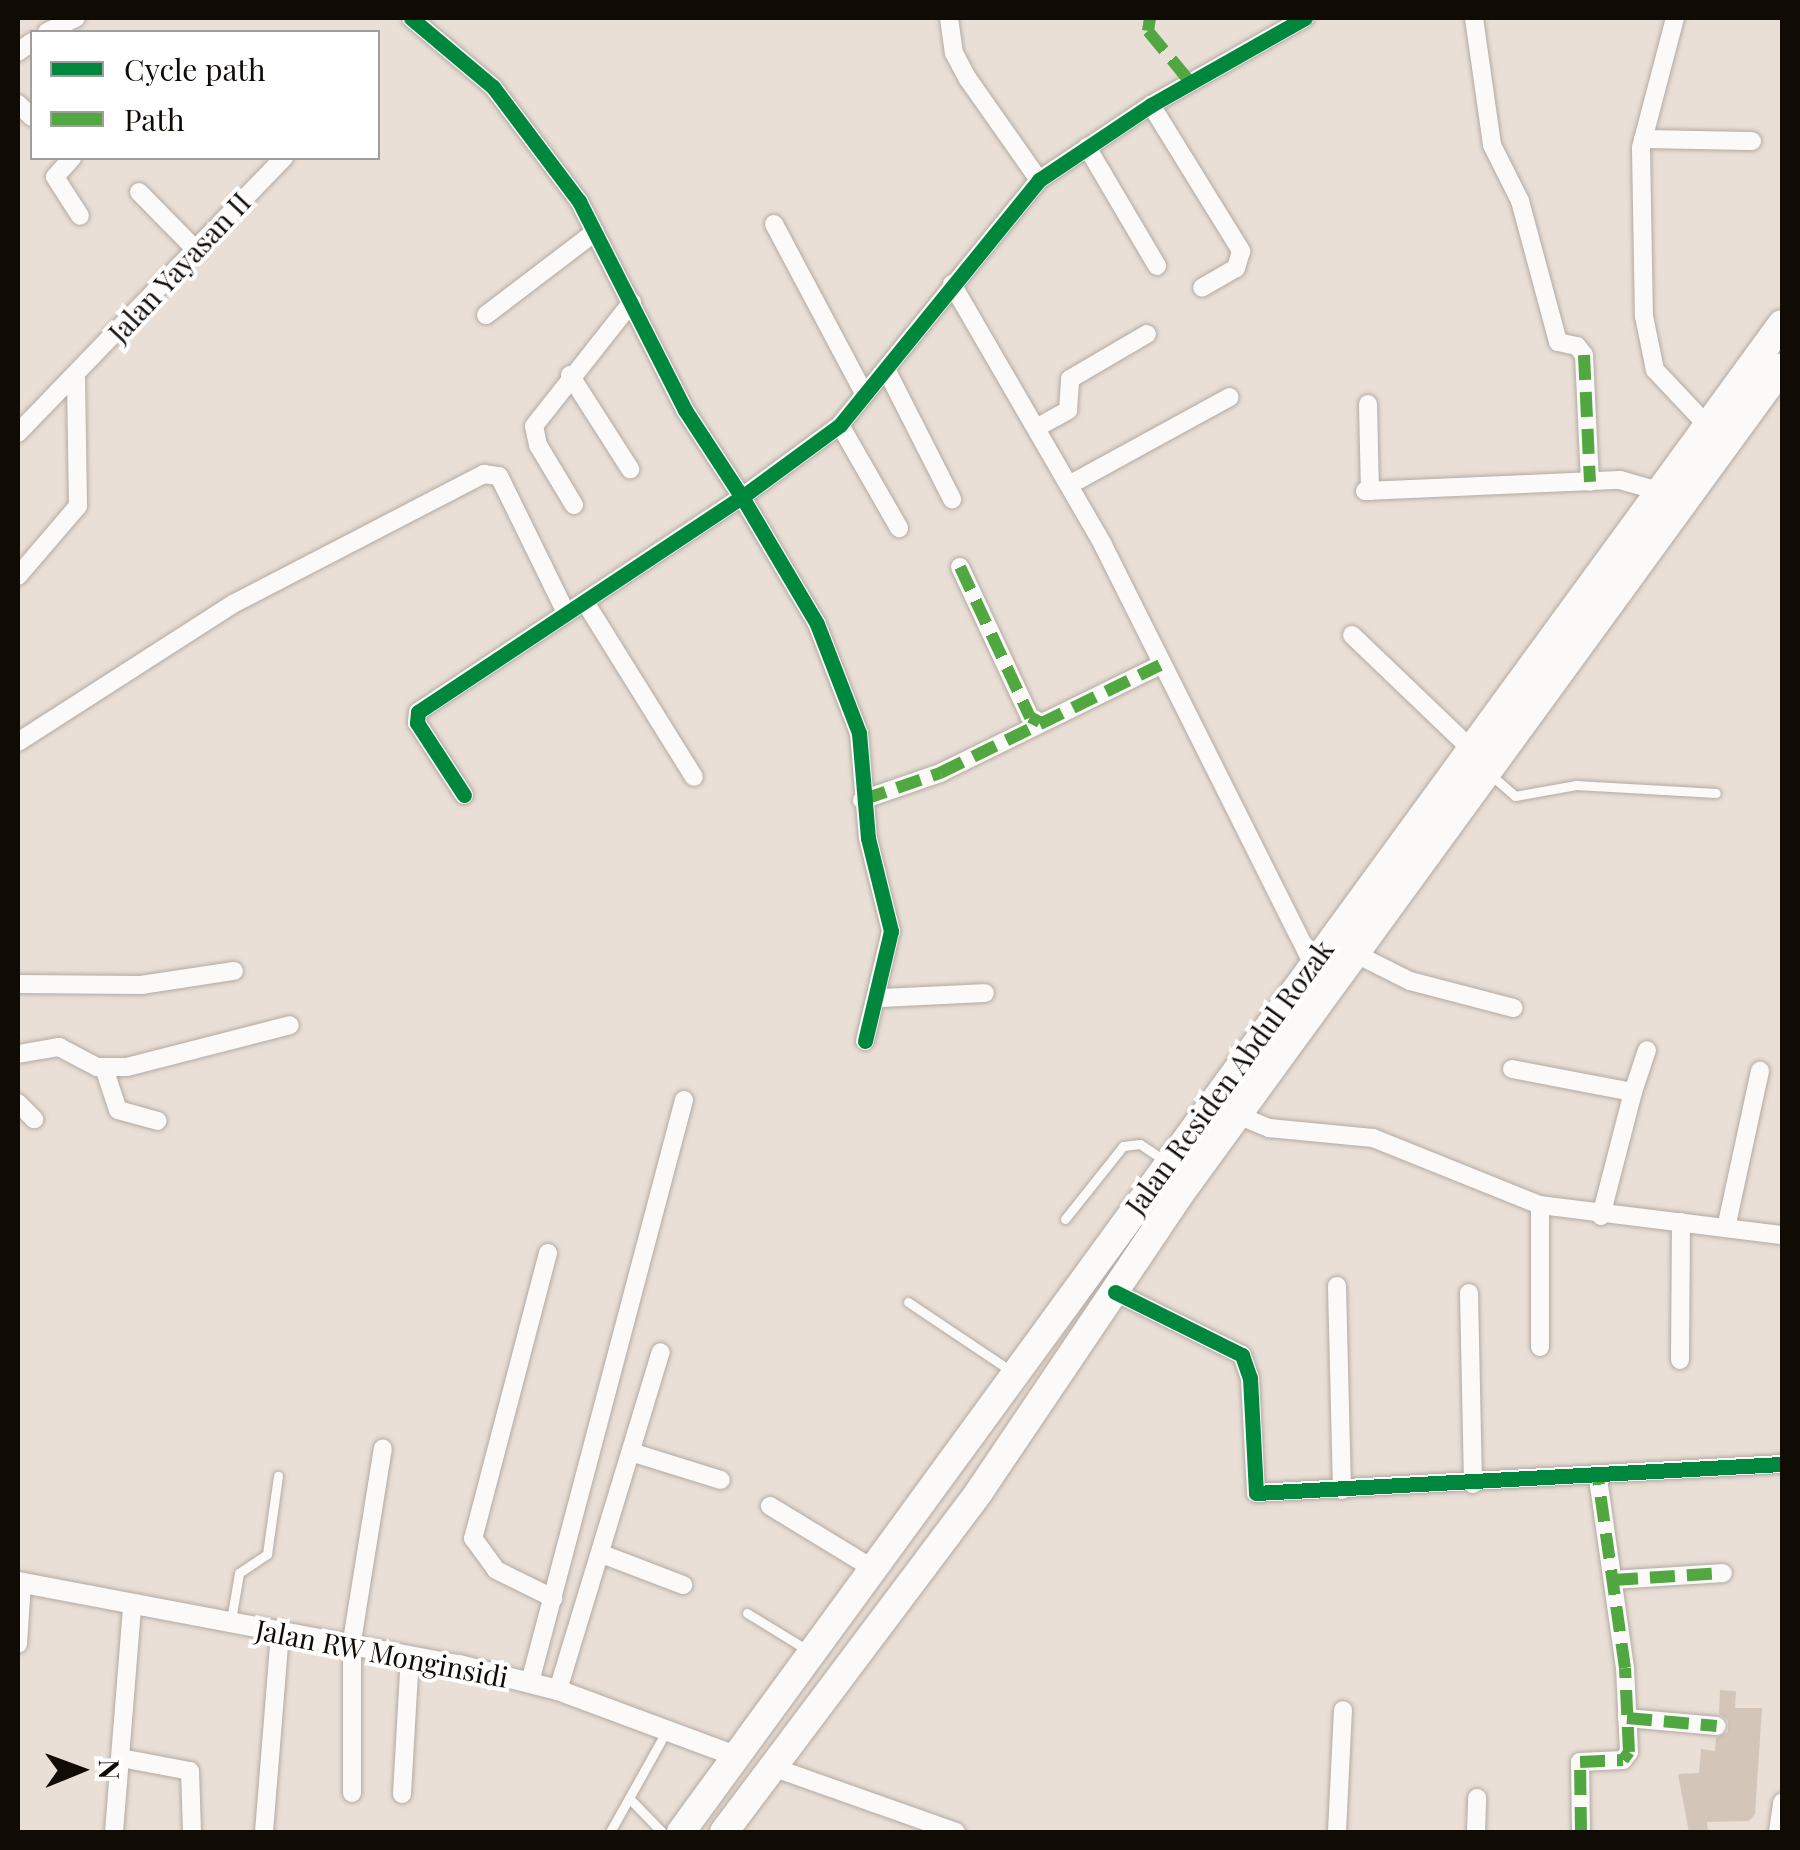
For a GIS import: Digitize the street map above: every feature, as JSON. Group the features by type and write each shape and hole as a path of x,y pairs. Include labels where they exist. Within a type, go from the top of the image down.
{"highway":[{"name":"Jalan Residen Abdul Rozak","path":"724,1832 979,1492 1238,1115 1358,955 1479,758 1656,490 1782,324"},
{"name":"Jalan Residen Abdul Rozak","path":"680,1832 877,1571 1312,962 1479,758 1782,366"}],"street":[{"path":"51,30 76,18"},
{"path":"411,18 519,116 595,232 685,410 742,497 829,649 859,733 862,800 890,913 880,998 865,1041"},
{"path":"949,18 954,53 968,79 1039,180"},
{"path":"464,796 416,714 742,497 840,425 1039,180 1151,105 1306,18"},
{"path":"1474,18 1492,145 1520,201 1558,342 1577,346 1584,355 1590,482"},
{"path":"1674,18 1643,139 1640,243 1647,344 1655,370 1704,422"},
{"path":"1151,105 1240,245 1236,268 1202,288"},
{"path":"1643,139 1752,141"},
{"path":"1087,148 1157,266"},
{"path":"70,160 54,177 80,216"},
{"name":"Jalan Yayasan II","path":"18,434 282,160"},
{"path":"139,192 196,250"},
{"path":"774,224 864,393"},
{"path":"486,315 595,232"},
{"path":"952,284 1069,485 1312,962"},
{"path":"574,505 533,431 570,376 632,302"},
{"path":"1036,428 1068,410 1070,379 1148,334"},
{"path":"887,371 952,499"},
{"path":"570,376 630,469"},
{"path":"18,576 78,506 76,378"},
{"path":"1069,485 1230,396"},
{"path":"1368,404 1367,491 1620,480 1656,490"},
{"path":"840,425 899,528"},
{"path":"18,742 232,604 484,474 500,476 575,608 694,777"},
{"path":"960,567 1030,718 1040,722"},
{"path":"1352,635 1479,758"},
{"path":"862,800 940,772 1160,664"},
{"path":"1358,955 1410,980 1514,1008"},
{"path":"18,984 153,985 234,970"},
{"path":"880,998 985,993"},
{"path":"18,1054 59,1047 104,1068 290,1026"},
{"path":"1601,1216 1647,1050"},
{"path":"104,1068 118,1110 158,1120"},
{"path":"1512,1068 1633,1092"},
{"path":"1726,1228 1760,1071"},
{"path":"530,1682 684,1100"},
{"path":"18,1103 34,1119"},
{"path":"1238,1115 1269,1128 1363,1135 1540,1205 1601,1216 1782,1236"},
{"path":"1540,1205 1540,1347"},
{"path":"1680,1360 1681,1222"},
{"path":"548,1253 474,1538 496,1570 553,1598"},
{"path":"1338,1286 1342,1490"},
{"path":"1114,1292 1242,1355 1250,1378 1256,1493 1598,1478 1782,1464"},
{"path":"1470,1293 1473,1484"},
{"path":"558,1690 661,1352"},
{"path":"352,1794 353,1637 382,1448"},
{"path":"632,1452 721,1480"},
{"path":"1581,1832 1580,1762 1626,1758 1627,1718 1598,1478"},
{"path":"770,1506 877,1571"},
{"path":"602,1554 682,1585"},
{"path":"1613,1580 1723,1574"},
{"path":"18,1644 20,1582"},
{"name":"Jalan RW Monginsidi","path":"20,1582 280,1631 353,1637 410,1656 558,1690 738,1757"},
{"path":"114,1832 132,1606"},
{"path":"264,1832 280,1631"},
{"path":"402,1794 410,1656"},
{"path":"1337,1832 1343,1710"},
{"path":"1627,1718 1717,1726"},
{"path":"120,1758 192,1773 192,1832"},
{"path":"775,1768 956,1832"},
{"path":"1476,1832 1477,1798"},
{"path":"1778,1832 1782,1802"}],"lane":[{"path":"1479,758 1515,796 1576,785 1716,793"},
{"path":"1065,1219 1123,1146 1140,1144 1166,1162"},
{"path":"908,1302 1017,1376"},
{"path":"231,1619 239,1573 267,1554 278,1476"},
{"path":"747,1613 815,1654"},
{"path":"610,1832 667,1729"},
{"path":"628,1798 662,1832"}],"building":[{"path":"1720,1690 1736,1691 1735,1708 1762,1708 1755,1814 1749,1821 1707,1822 1708,1832 1689,1832 1678,1774 1699,1773 1701,1749 1715,1751 1716,1738 1728,1732 1728,1720 1719,1714"}],"marked path":[{"path":"1150,18 1148,31 1191,83"},
{"path":"1584,355 1590,482"},
{"path":"960,567 1030,717 1040,722"},
{"path":"862,800 940,773 1160,665"},
{"path":"1581,1832 1580,1762 1623,1760 1629,1752 1625,1668 1598,1478"},
{"path":"1613,1580 1723,1573"},
{"path":"1627,1718 1717,1726"}],"cycle path":[{"path":"411,18 493,87 579,201 685,410 742,497 840,425 1039,180 1151,105 1305,18"},
{"path":"464,795 417,723 418,712 742,497 817,624 859,733 868,838 891,931 865,1041"},
{"path":"1115,1292 1242,1355 1250,1378 1256,1493 1782,1464"}]}
